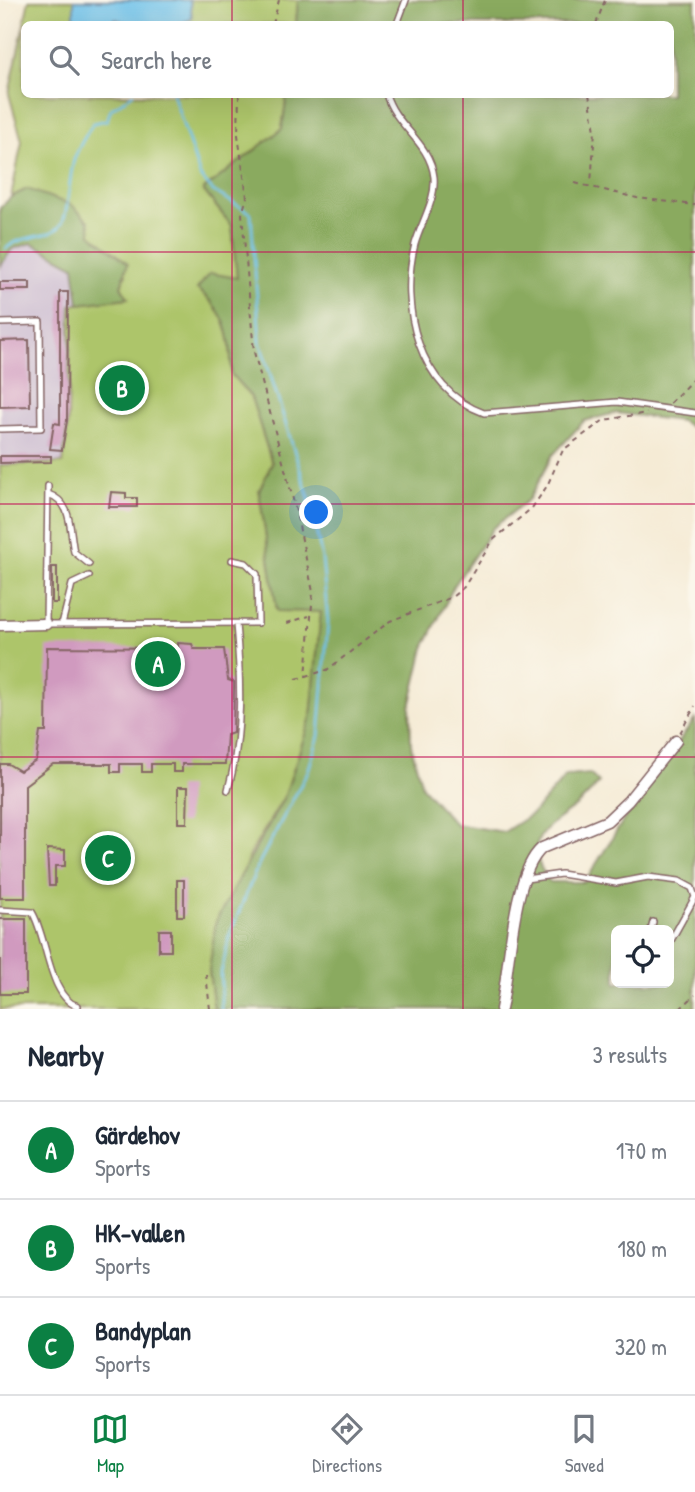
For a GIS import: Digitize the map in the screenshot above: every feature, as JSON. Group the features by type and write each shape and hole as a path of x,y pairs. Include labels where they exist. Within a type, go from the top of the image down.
{"street":[{"path":"0,625 46,624"},
{"path":"500,1009 523,879 528,865 542,848 607,821 628,801 676,741"}],"lane":[{"path":"398,21 406,0"},
{"path":"388,98 396,116 421,144 430,162 434,179 431,202 415,244 410,271 410,303 415,330 427,363 439,383 466,406 484,413 617,402 695,413"},
{"path":"0,323 40,322 41,428 0,429"},
{"path":"48,486 46,624 258,624 257,574 252,567 232,560"},
{"path":"48,494 57,497 66,507 74,552 79,559 89,564"},
{"path":"62,624 72,584 89,576"},
{"path":"228,790 239,742 241,682 236,624"},
{"path":"523,879 561,874 604,883 640,877 679,881 692,888 695,897 674,935"},
{"path":"0,910 32,912 47,947 59,991 71,1005 78,1006"}],"path":[{"path":"274,21 279,0"},
{"path":"597,21 605,0"},
{"path":"239,98 238,135 246,203 242,214 254,352 304,545 313,592 306,677"},
{"path":"590,98 595,131 590,186"},
{"path":"575,183 637,198 695,205"},
{"path":"296,679 327,670 390,621 452,597 464,587 498,535 532,508 563,450 593,425 604,420 665,408 695,377"},
{"path":"287,623 306,619 313,610"},
{"path":"676,741 695,706"},
{"path":"206,974 210,1009"},
{"path":"680,1009 695,995"}],"shaded area":[{"path":"32,243 74,266 79,304 71,305 68,420 63,463 0,465 0,267 12,249"}],"green space":[{"path":"29,0 74,0 74,21 25,21"},
{"path":"190,0 298,0 296,21 186,21 192,18"},
{"path":"298,0 695,0 695,430 681,421 616,413 584,421 552,456 529,499 493,528 454,586 424,648 410,707 411,745 422,787 455,824 504,832 533,813 566,776 590,774 599,783 554,822 540,838 537,856 550,882 585,882 626,816 695,719 695,1009 214,1009 209,970 216,921 285,795 311,717 321,612 277,611 259,491 272,463 251,397 231,374 229,337 222,317 216,307 197,289 210,273 237,278 232,226 203,190 282,129 287,98 674,98 674,21 296,21"},
{"path":"21,38 21,98 287,98 282,129 203,190 232,226 237,278 198,289 222,317 229,337 231,374 251,397 272,464 259,491 277,610 321,611 311,717 285,795 250,854 209,970 214,1009 0,1009 0,465 63,463 68,420 71,305 128,298 121,286 126,274 91,234 89,221 27,189 11,197 22,141 9,94"},
{"path":"27,189 72,205 89,221 91,234 128,263 121,286 128,298 79,304 74,266 32,243 12,249 0,267 0,208 11,197"}],"water":[{"path":"74,0 190,0 192,19 186,21 74,21"}],"building":[{"path":"0,282 30,282 30,290 0,290"},
{"path":"60,292 68,292 67,421 62,450 50,449 54,423 60,424"},
{"path":"29,340 30,406 0,407 0,341"},
{"path":"0,456 51,456 51,462 0,463"},
{"path":"111,492 126,493 126,498 137,498 137,507 109,507"},
{"path":"52,567 57,567 57,603 52,603"},
{"path":"178,643 192,644 194,649 224,649 228,680 234,682 233,733 227,735 225,764 182,764 182,772 173,772 173,764 151,764 151,772 142,772 142,764 120,764 120,772 111,772 111,764 53,764 25,785 25,898 0,898 0,764 8,764 20,771 36,760 40,732 46,732 47,647 178,648"},
{"path":"178,787 188,787 187,823 178,823"},
{"path":"47,849 65,850 65,866 55,866 55,886 49,886"},
{"path":"177,880 184,880 184,916 177,916"},
{"path":"0,919 26,919 26,994 0,994"},
{"path":"159,930 171,930 171,951 159,951"}],"waterway":[{"path":"6,249 19,241 49,233 60,226 66,213 73,164 81,144 93,123 107,120 111,109 127,98"},
{"path":"174,98 200,176 213,191 251,213 260,342 309,498 322,558 328,622 319,736 308,771 259,863 230,934 221,973 221,1009"}],"place":[{"name":"HK-vallen","path":"122,388"},
{"name":"Gärdehov","path":"158,664"},
{"name":"Bandyplan","path":"108,858"}]}
